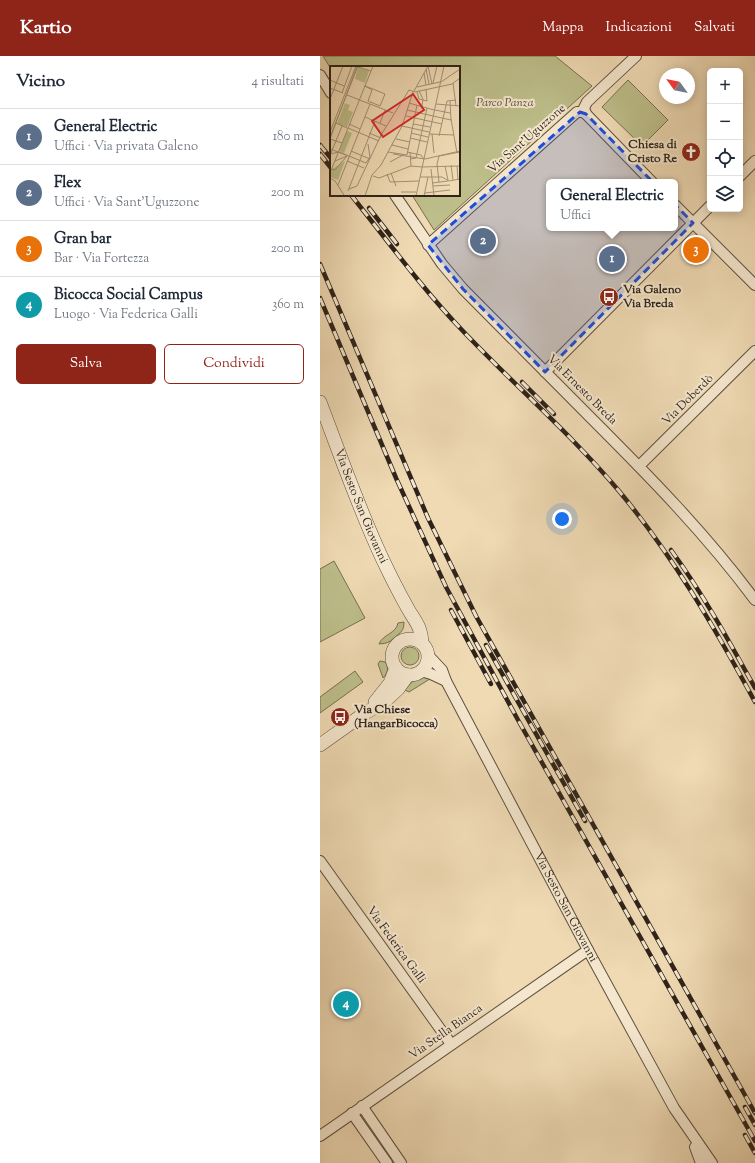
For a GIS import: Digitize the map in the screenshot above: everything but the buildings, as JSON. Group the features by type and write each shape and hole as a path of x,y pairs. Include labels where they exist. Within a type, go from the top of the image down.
{"street":[{"name":"Via Sant'Uguzzone","path":"428,244 574,114 580,112 586,114 585,105 590,98 636,56"},
{"path":"320,75 330,91"},
{"path":"586,114 649,179"},
{"path":"743,173 755,161"},
{"name":"Via Ernesto Breda","path":"396,196 442,264 463,289 639,466 691,521 755,600"},
{"path":"678,208 755,285"},
{"path":"545,372 707,209"},
{"name":"Via Doberdò","path":"639,466 755,351"},
{"name":"Via Sesto San Giovanni","path":"320,402 371,533 385,565 419,627 422,643 427,649 428,655 439,665 444,674 446,681 588,950 674,1108 712,1163"},
{"name":"Via Sesto San Giovanni","path":"404,639 409,625 408,609"},
{"path":"422,643 414,638 404,639 397,644 392,651 392,660 396,668 401,673 431,674 446,681"},
{"path":"320,745 365,713 378,707 390,697 414,673 426,664 428,655"},
{"path":"365,713 390,683 396,668"},
{"name":"Via Federica Galli","path":"320,861 451,1044"},
{"name":"Via Stella Bianca","path":"320,1136 588,950"},
{"path":"362,1106 401,1163"},
{"path":"352,1113 387,1163"},
{"name":"Via Sesto San Giovanni","path":"690,1132 701,1163"}],"highlighted area":[{"path":"580,112 586,114 693,223 545,372 463,289 428,245"}],"green space":[{"name":"Parco Panza","path":"323,56 555,56 592,86 434,230 413,196 460,196 460,66 330,66 330,67"},
{"path":"628,80 668,120 642,146 602,107"},
{"path":"334,561 365,618 320,642 320,569"},
{"path":"404,622 403,629 399,634 389,642 379,644 383,638 395,630 398,623"},
{"path":"410,647 416,650 419,656 416,662 410,665 404,662 401,656 404,650"},
{"path":"380,661 385,662 387,668 387,672 383,678 378,664"},
{"path":"355,671 363,682 320,713 320,697"},
{"path":"425,676 433,677 409,692 405,690 414,681"}],"railway":[{"path":"320,145 330,157"},
{"path":"320,154 330,167"},
{"path":"352,196 446,313 601,470 639,516 675,567 709,620 755,702"},
{"path":"369,208 397,244"},
{"path":"320,264 428,518 476,616 755,1113"},
{"path":"320,298 396,478 446,587 518,720 755,1141"},
{"path":"522,382 554,414"},
{"path":"671,550 705,601 755,688"},
{"path":"451,610 491,684"},
{"path":"486,645 585,821"},
{"path":"745,1107 755,1125"},
{"path":"745,1135 755,1153"}],"place":[{"name":"Chiesa di Cristo Re","path":"691,152"},
{"name":"Flex","path":"483,241"},
{"name":"Gran bar","path":"696,250"},
{"name":"General Electric","path":"612,259"},
{"name":"Via Galeno Via Breda","path":"609,297"},
{"name":"Via Chiese (HangarBicocca)","path":"340,717"},
{"name":"Bicocca Social Campus","path":"346,1004"}]}
